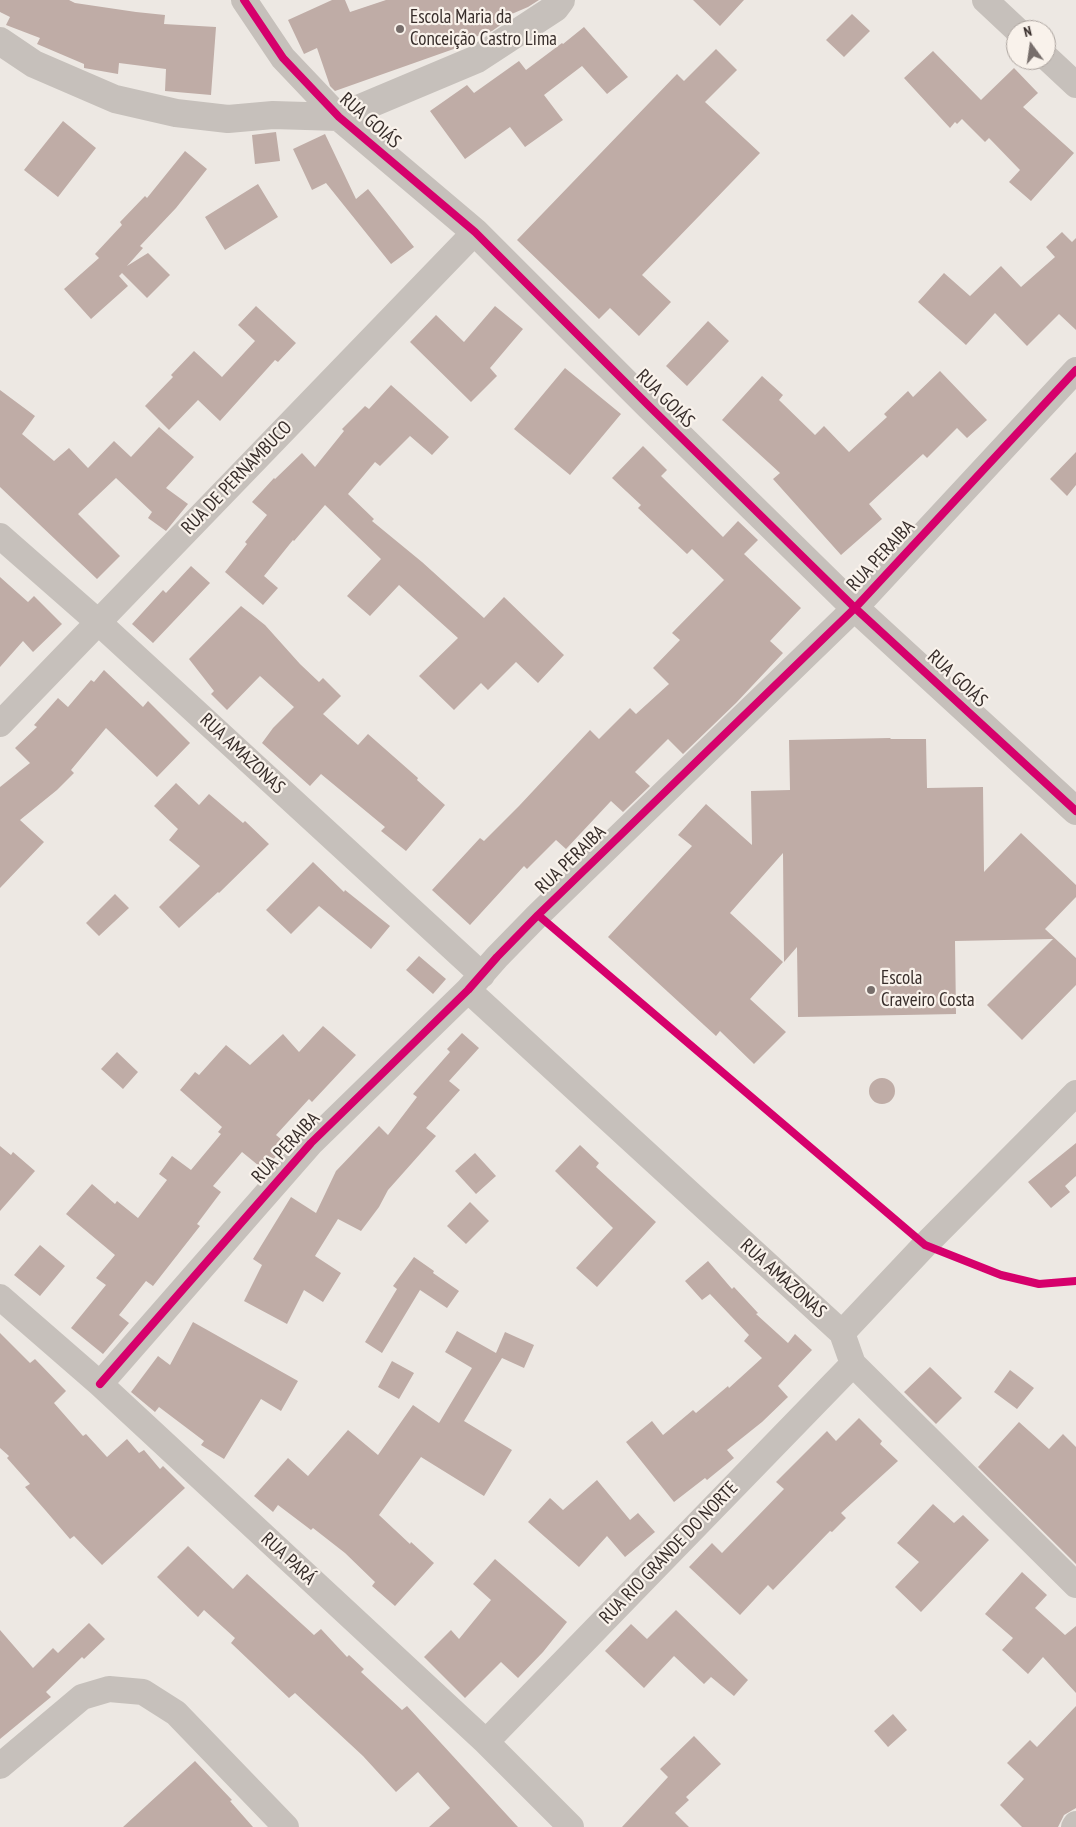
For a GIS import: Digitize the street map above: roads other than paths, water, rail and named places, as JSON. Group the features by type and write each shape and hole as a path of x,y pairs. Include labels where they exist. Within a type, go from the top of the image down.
{"street":[{"name":"RUA GOIÁS","path":"244,0 283,58 339,117 475,232 855,608 1076,811"},
{"path":"0,42 34,64 115,99 176,113 228,119 273,115 339,117 477,59 555,8 561,0"},
{"path":"985,0 1006,20"},
{"path":"1056,66 1076,85"},
{"name":"RUA DE PERNAMBUCO","path":"0,724 475,232"},
{"name":"RUA PERAIBA","path":"100,1384 311,1143 475,983 496,957 538,915 855,608 1076,370"},
{"name":"RUA AMAZONAS","path":"0,536 98,622 842,1333 853,1364 1076,1585"},
{"path":"842,1333 925,1245 1076,1093"},
{"name":"RUA PARÁ","path":"0,1297 100,1384 486,1742 570,1827"},
{"name":"RUA RIO GRANDE DO NORTE","path":"486,1742 853,1364"},
{"path":"0,1766 82,1697 109,1689 143,1692 176,1713 286,1827"}],"place":[{"name":"Escola Maria da Conceição Castro Lima","path":"400,29"},
{"name":"Escola Craveiro Costa","path":"871,990"}]}
